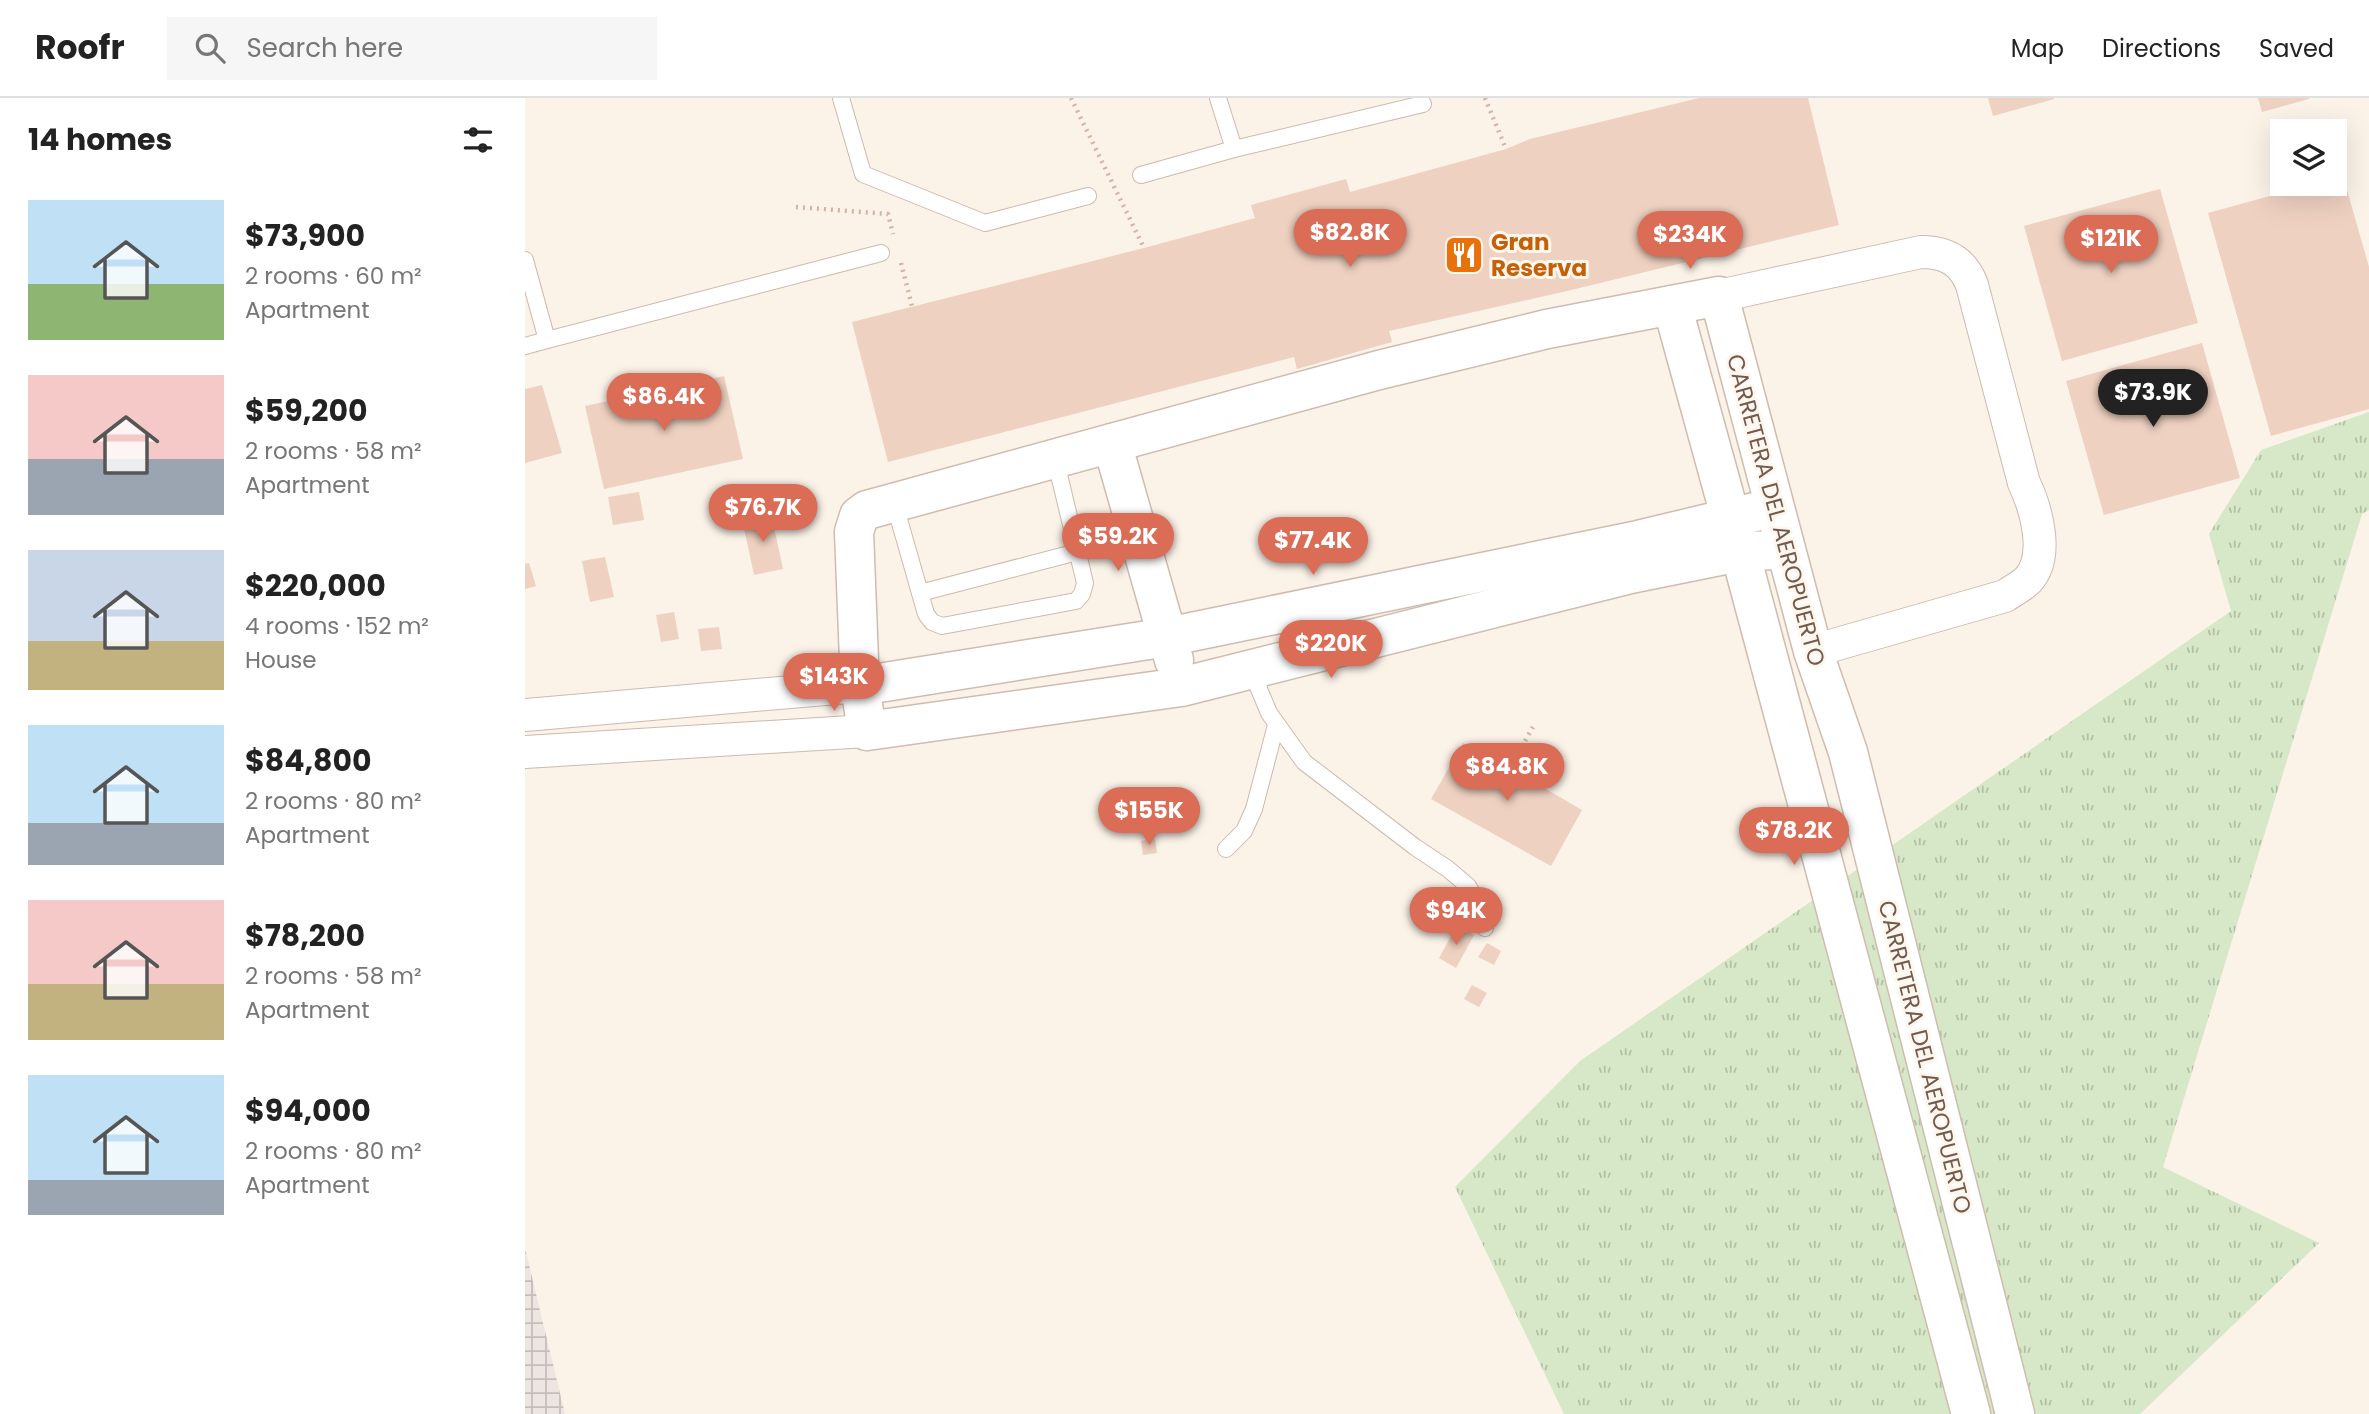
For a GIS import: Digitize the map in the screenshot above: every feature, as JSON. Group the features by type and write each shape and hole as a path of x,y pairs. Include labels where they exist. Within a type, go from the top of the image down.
{"street":[{"path":"867,731 860,686 854,532 859,516 867,510 1379,370 1547,329 1719,296 1921,252 1937,252 1959,263 1967,272 1972,285 2024,483 2039,529 2040,546 2036,567 2028,580 2005,596 1813,652"},
{"name":"CARRETERA DEL AEROPUERTO","path":"1719,296 1813,652 1848,752 2015,1414"},
{"name":"CARRETERA DEL AEROPUERTO","path":"1672,305 1971,1414"},
{"path":"1112,443 1181,687"},
{"path":"525,752 867,731 1181,687 1626,575 1736,535 1774,507"},
{"path":"525,715 860,686 1167,637 1638,540 1736,535 1785,549"}],"lane":[{"path":"841,98 863,174 985,223 1088,196"},
{"path":"1218,98 1234,149"},
{"path":"1141,175 1234,149 1423,104"},
{"path":"525,346 881,253"},
{"path":"525,260 547,340"},
{"path":"894,502 926,614 932,622 942,626 1076,601 1082,594 1085,583 1055,458"},
{"path":"920,593 1077,552"},
{"path":"1254,669 1263,701 1276,725 1304,762 1468,886 1482,909 1485,928"},
{"path":"1226,849 1244,831 1254,809 1276,725"}],"path":[{"path":"1072,98 1144,248"},
{"path":"1485,98 1506,149"},
{"path":"1511,765 1532,727"}],"shaded area":[{"path":"525,1248 565,1414 525,1414"}],"green space":[{"path":"2369,412 2369,510 2362,514 2163,1167 2319,1243 2140,1414 1564,1414 1455,1187 1580,1061 2231,611 2209,534 2261,450"}],"building":[{"path":"1699,98 1808,98 1839,225 1389,331 1392,342 1297,369 1294,357 888,462 852,322 1255,218 1251,205 1346,179 1350,192 1506,149 1530,139"},
{"path":"1988,98 2054,98 2054,99 1993,116"},
{"path":"2258,98 2309,98 2309,99 2262,112"},
{"path":"2160,189 2198,323 2062,361 2024,226"},
{"path":"2347,190 2369,267 2369,409 2271,436 2208,213 2270,196 2347,196"},
{"path":"2202,343 2240,478 2104,515 2066,381"},
{"path":"724,376 743,459 604,489 585,406"},
{"path":"542,385 562,453 525,463 525,389"},
{"path":"639,492 644,520 613,525 608,497"},
{"path":"771,513 783,569 754,575 742,519"},
{"path":"605,557 614,597 590,602 582,561"},
{"path":"529,563 536,586 525,589 525,564"},
{"path":"674,612 679,639 661,642 656,615"},
{"path":"719,627 722,649 701,651 698,629"},
{"path":"1463,743 1480,752 1482,748 1541,782 1539,785 1582,810 1551,866 1431,799"},
{"path":"1155,839 1157,853 1143,855 1141,841"},
{"path":"1457,926 1474,935 1456,968 1439,958"},
{"path":"1487,943 1501,951 1494,965 1478,957"},
{"path":"1472,985 1487,993 1479,1007 1464,999"}],"place":[{"name":"Gran Reserva","path":"1464,255"}]}
